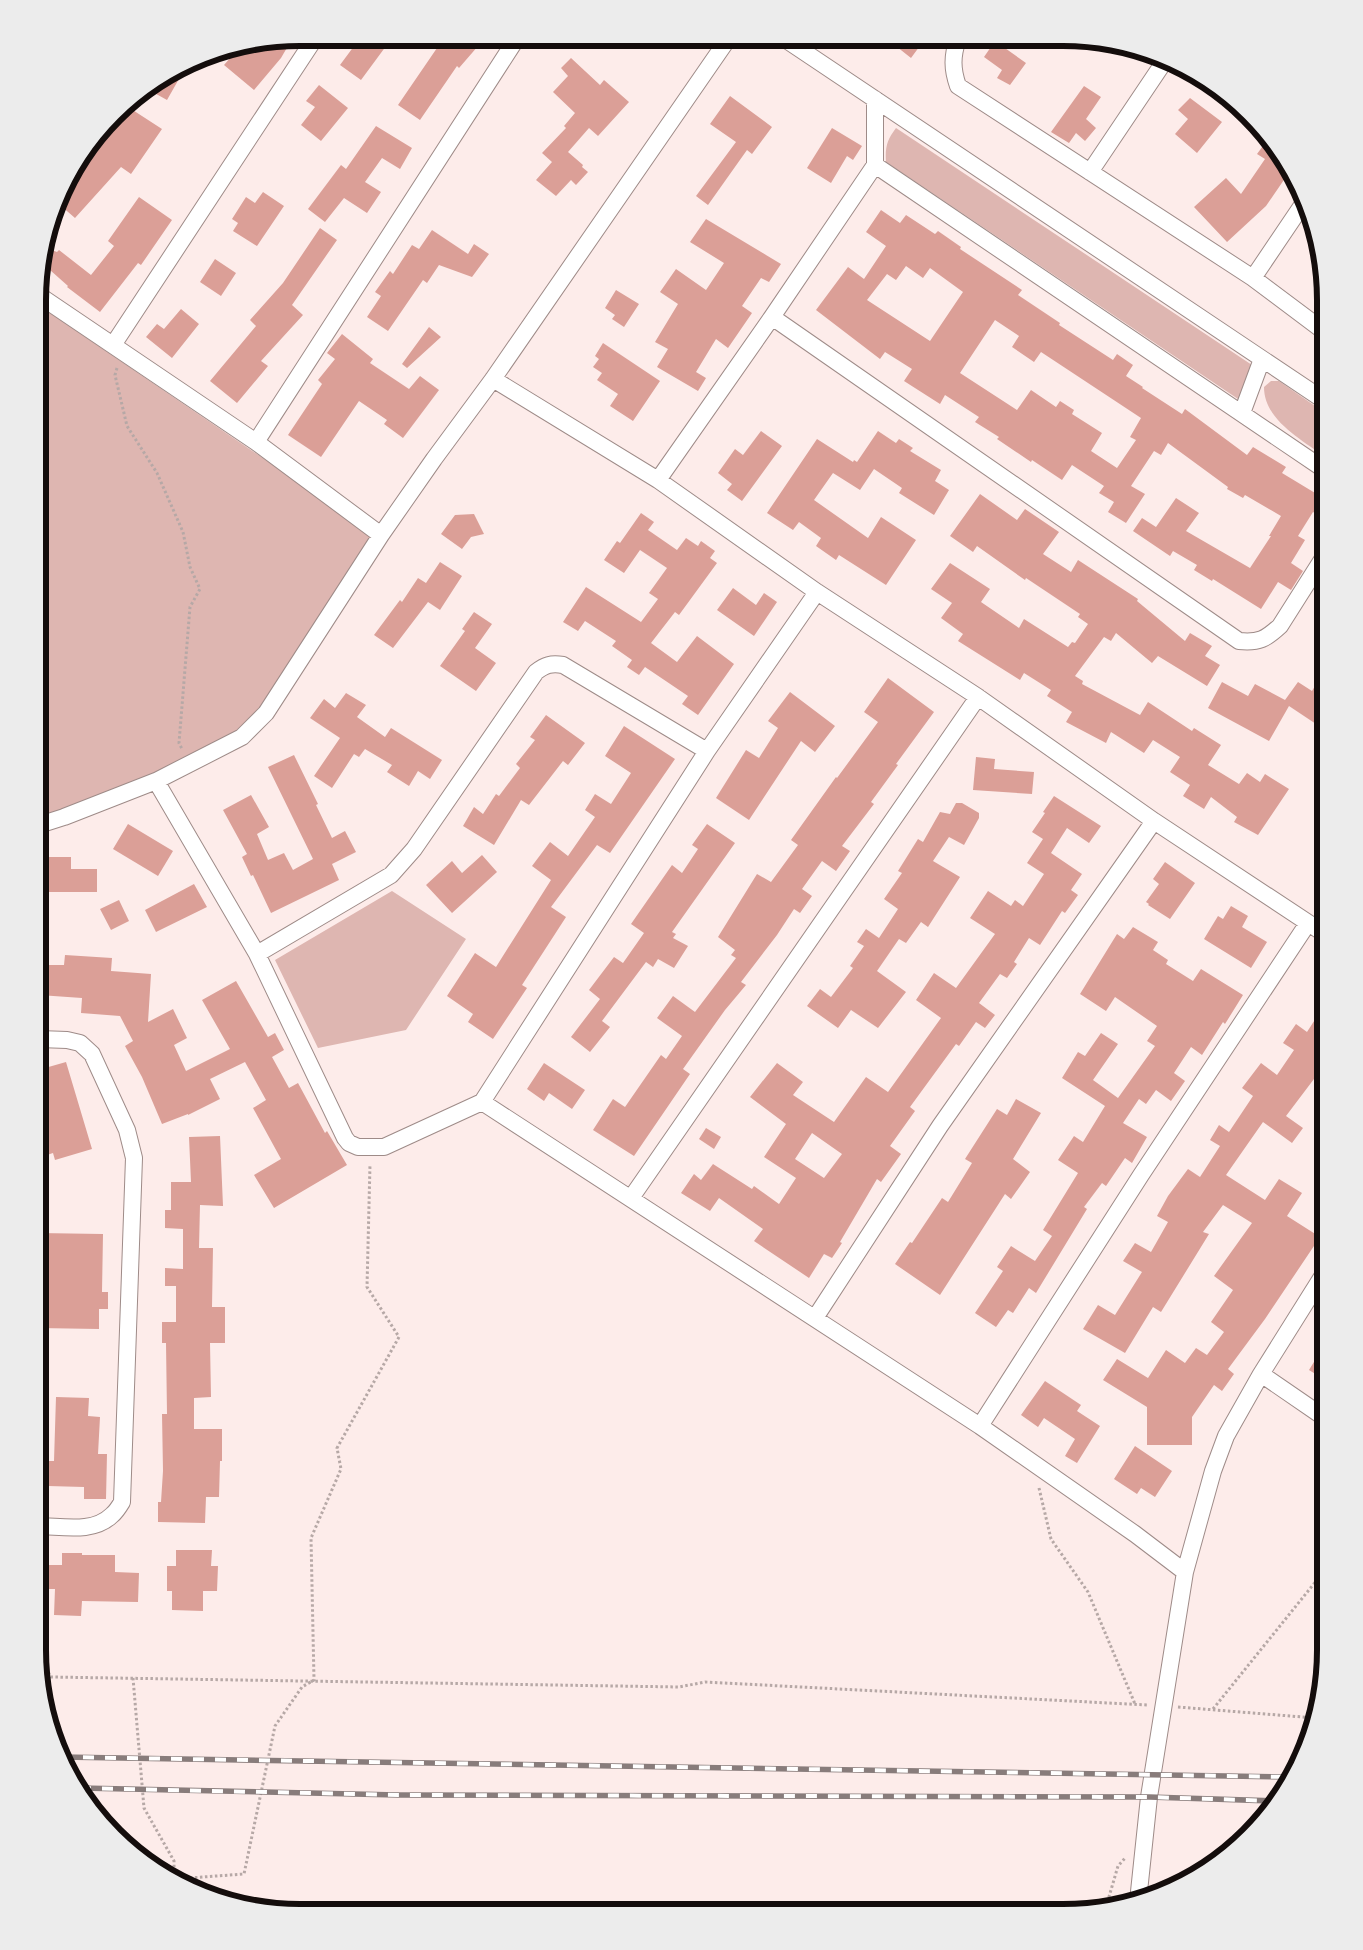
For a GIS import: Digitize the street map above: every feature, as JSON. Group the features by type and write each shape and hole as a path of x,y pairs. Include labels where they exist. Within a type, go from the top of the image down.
{"street":[{"path":"117,348 309,46"},
{"path":"256,442 512,46"},
{"path":"46,823 156,781 242,737 266,713 381,535 493,379 723,46"},
{"path":"796,46 1317,395"},
{"path":"956,46 953,54 953,68 958,86 1253,278 1317,325"},
{"path":"1090,172 1161,66"},
{"path":"658,480 772,317 875,164 875,99"},
{"path":"875,164 1317,465"},
{"path":"1253,278 1299,209"},
{"path":"46,300 256,442 381,535"},
{"path":"772,317 1239,641 1255,642 1270,635 1280,626 1317,568"},
{"path":"1242,413 1262,358"},
{"path":"493,379 658,480 817,592 978,697 1154,822 1317,924"},
{"path":"156,781 257,954 345,1138 349,1143 358,1147 384,1147 482,1102 707,751 817,592"},
{"path":"257,954 391,875 414,849 536,672 544,665 563,665 707,751"},
{"path":"631,1198 978,697"},
{"path":"815,1318 940,1126 1154,822"},
{"path":"980,1426 1140,1175 1317,928"},
{"path":"46,1039 67,1040 80,1043 92,1054 127,1130 134,1158 122,1502 112,1516 88,1528 46,1526"},
{"path":"482,1102 980,1426 1135,1534 1185,1572"},
{"path":"1139,1892 1149,1797 1185,1572 1212,1470 1226,1436 1261,1374 1317,1285"},
{"path":"1261,1374 1317,1412"}],"path":[{"path":"117,348 115,375 127,426 157,473 184,532 190,567 200,589 190,607 179,743 190,764"},
{"path":"314,1680 311,1538 341,1469 337,1448 399,1337 367,1287 370,1148"},
{"path":"1033,1463 1052,1540 1088,1592 1135,1704"},
{"path":"1212,1710 1317,1580"},
{"path":"47,1669 52,1676 133,1678 679,1687 705,1682 1135,1704 1307,1717"},
{"path":"133,1678 144,1808 174,1861 175,1871"},
{"path":"188,1878 244,1874 274,1726 302,1687 314,1680"},
{"path":"1108,1900 1118,1866 1145,1837"}],"shaded area":[{"path":"896,128 1252,365 1241,401 886,162 887,144"},
{"path":"46,310 377,536 263,712 240,733 154,777 46,817"},
{"path":"1271,381 1279,381 1317,407 1317,451 1295,436 1277,419 1270,409 1264,387"},
{"path":"392,891 466,939 406,1030 318,1048 275,960"}],"building":[{"path":"354,46 386,46 361,80 340,65"},
{"path":"434,46 478,46 459,68 457,66 420,120 398,105 437,48"},
{"path":"896,46 920,46 911,58"},
{"path":"992,46 1002,46 1026,63 1010,85 997,78 1002,70 984,57"},
{"path":"287,47 281,58 254,90 224,65 235,55 267,48"},
{"path":"571,58 600,85 604,80 629,102 598,136 589,128 568,152 588,172 576,185 571,180 556,196 536,180 552,162 542,153 566,128 564,126 575,113 553,92 568,76 561,68"},
{"path":"181,76 167,100 154,93"},
{"path":"319,85 348,108 321,141 301,125 315,107 306,101"},
{"path":"1084,86 1101,97 1086,119 1096,128 1085,141 1076,133 1069,143 1051,132"},
{"path":"730,96 772,127 752,154 747,150 708,205 696,196 736,142 710,124"},
{"path":"1190,98 1222,122 1197,153 1175,134 1188,119 1178,110"},
{"path":"132,110 162,129 131,174 121,167 75,218 64,208 72,188 89,159 109,133"},
{"path":"376,126 412,148 400,169 382,158 365,182 381,192 367,213 344,198 325,222 308,209 341,165 346,169"},
{"path":"832,128 862,146 853,160 847,156 831,183 807,168"},
{"path":"1263,145 1285,178 1266,206 1227,242 1194,207 1226,178 1241,194 1265,159 1257,154"},
{"path":"263,192 284,206 257,246 233,231 238,223 232,219 246,197 255,203"},
{"path":"139,197 172,220 141,265 138,263 100,312 67,287 48,267 51,250 57,252 59,250 91,275 114,246 108,241"},
{"path":"881,210 900,223 906,215 935,234 938,231 961,247 960,249 1022,290 1018,295 1060,323 1059,325 1113,360 1117,354 1133,365 1126,376 1142,388 1182,414 1185,409 1247,455 1253,447 1286,467 1282,473 1317,494 1317,514 1313,512 1298,536 1305,540 1291,563 1303,571 1291,590 1278,582 1261,609 1213,579 1212,581 1194,570 1197,565 1173,551 1170,556 1133,531 1142,518 1156,527 1176,498 1199,513 1186,531 1250,568 1271,536 1269,536 1281,516 1245,495 1243,498 1227,489 1228,487 1168,443 1161,455 1154,451 1131,486 1145,494 1126,523 1108,512 1114,502 1099,493 1104,486 1072,465 1062,480 1032,460 1031,462 997,439 999,437 975,422 979,417 945,395 940,404 904,381 912,369 885,352 880,359 816,310 848,267 864,279 886,246 866,232","holes":["906,266 923,278 930,268 963,292 930,341 867,300 887,274 896,280","995,320 1019,336 1012,347 1034,362 1041,352 1141,418 1130,437 1136,440 1117,468 1091,451 1102,433 1072,414 1074,410 1060,401 1056,407 1031,390 1017,410 960,373"]},
{"path":"706,219 781,264 769,282 761,278 742,306 752,313 728,348 716,339 696,372 706,378 698,391 657,367 668,349 655,342 678,304 660,292 676,269 706,290 724,263 690,242"},
{"path":"320,228 337,240 292,305 303,315 261,361 268,366 237,403 210,381 256,326 250,320 283,283"},
{"path":"432,230 468,254 474,244 489,254 472,277 439,265 427,283 423,280 388,331 367,317 381,296 375,292 390,271 393,274 412,245 419,249"},
{"path":"215,259 236,273 221,296 200,282"},
{"path":"616,290 639,304 624,327 612,319 615,315 605,308"},
{"path":"181,309 199,324 172,358 146,337 157,324 164,329"},
{"path":"429,327 441,337 407,368 402,364"},
{"path":"342,334 373,359 370,363 409,389 420,376 439,390 403,438 384,424 387,420 359,401 321,457 288,435 322,384 318,380 335,359 327,353"},
{"path":"603,343 660,381 633,421 610,406 618,394 597,380 602,373 593,367 599,359 595,356"},
{"path":"761,431 782,446 742,501 727,490 732,484 718,473 735,449 743,455"},
{"path":"878,431 896,443 899,439 913,448 910,451 941,470 935,481 949,490 934,515 899,493 902,488 874,469 860,490 833,473 814,500 868,538 881,517 916,540 886,585 839,555 836,560 816,546 821,538 799,522 793,530 767,513 817,439 853,462 854,460 857,462"},
{"path":"980,494 1017,520 1025,509 1059,532 1043,554 1071,572 1078,560 1138,599 1137,601 1185,641 1190,633 1212,646 1205,656 1220,665 1207,686 1158,656 1152,663 1116,633 1111,641 1104,637 1075,676 1083,681 1082,684 1140,715 1148,702 1192,731 1194,728 1221,745 1208,765 1239,784 1247,773 1260,782 1265,774 1289,789 1258,835 1234,822 1237,817 1211,797 1204,809 1183,796 1190,785 1170,772 1180,757 1153,740 1144,753 1111,732 1106,743 1066,722 1072,712 1047,696 1051,690 1024,673 1020,680 958,641 963,634 941,618 952,603 931,589 950,563 990,589 981,602 1019,628 1024,619 1068,647 1072,642 1075,643 1088,624 1078,617 1080,614 1026,578 1025,580 977,546 973,552 950,536"},
{"path":"641,513 654,522 648,530 677,550 686,538 698,546 701,541 715,551 710,558 717,563 679,615 675,612 651,643 677,662 697,636 734,664 698,715 682,704 688,696 645,667 639,675 627,667 632,660 612,646 616,641 585,621 578,631 563,622 586,587 641,622 658,599 649,593 667,568 640,550 624,573 604,560 617,541 620,543"},
{"path":"474,514 484,534 471,537 462,549 441,534 455,515"},
{"path":"440,562 462,576 440,610 428,602 393,648 374,635 400,600 402,602 418,578 426,583"},
{"path":"733,588 756,605 764,593 777,602 754,636 717,610"},
{"path":"474,612 492,624 475,648 496,663 476,691 440,666 465,631 462,629"},
{"path":"888,678 934,712 871,802 874,804 842,846 850,851 836,871 822,861 802,889 812,896 800,913 794,909 777,935 741,982 746,985 725,1010 683,1069 690,1074 634,1156 593,1130 613,1099 625,1107 661,1055 666,1059 682,1036 657,1018 673,996 695,1012 736,958 731,955 735,950 718,937 757,874 771,882 798,845 791,840 878,722 864,712"},
{"path":"1222,682 1248,696 1255,684 1285,700 1298,682 1312,691 1317,683 1317,725 1289,706 1269,741 1208,708"},
{"path":"790,692 835,726 815,752 801,741 749,820 716,798 746,750 759,758 778,728 768,721"},
{"path":"346,693 366,705 357,717 385,737 391,728 442,760 430,779 418,771 409,786 387,772 392,765 365,749 359,757 354,754 332,788 314,776 340,738 310,718 324,699 335,708"},
{"path":"546,715 585,743 568,765 563,761 529,805 521,800 494,845 463,826 474,807 483,814 496,794 499,796 520,768 516,764 535,740 530,737"},
{"path":"624,726 675,759 610,853 597,845 551,907 566,917 522,985 527,988 493,1039 468,1022 473,1014 447,996 475,953 496,967 551,880 532,866 550,842 568,856 595,817 585,810 595,794 611,804 631,773 605,756"},
{"path":"294,755 332,838 345,831 356,852 332,864 339,880 271,913 242,857 247,854 223,810 251,795 269,827 257,834 268,860 284,853 293,870 313,859 268,767"},
{"path":"976,757 995,759 994,769 1034,772 1032,794 973,790"},
{"path":"1054,796 1101,826 1089,843 1067,828 1051,853 1082,874 1071,890 1078,895 1065,913 1062,911 1040,945 1029,938 1014,962 1017,964 1007,978 1000,974 979,1003 995,1015 985,1028 976,1022 959,1046 956,1044 910,1107 915,1111 890,1146 901,1154 881,1182 877,1179 832,1258 824,1254 809,1278 754,1241 763,1229 719,1198 710,1211 681,1193 694,1174 701,1180 713,1164 752,1189 754,1186 779,1204 796,1178 764,1157 786,1124 750,1097 777,1063 803,1082 793,1095 834,1122 866,1077 888,1092 941,1018 916,1000 934,973 956,988 995,934 970,918 988,891 1011,906 1015,900 1023,906 1044,874 1027,863 1043,839 1032,832 1045,813 1043,812","holes":["812,1133 842,1154 824,1178 795,1159"]},
{"path":"956,803 962,803 979,813 979,818 964,845 949,837 933,861 960,877 928,927 921,922 906,943 899,939 877,971 906,992 878,1028 851,1010 838,1028 807,1006 820,989 831,997 853,968 850,966 864,946 857,942 866,929 879,938 898,909 884,899 902,873 898,871 918,839 923,842 940,812 950,814"},
{"path":"128,824 173,851 158,876 113,849"},
{"path":"707,824 735,843 672,932 676,934 673,938 688,946 674,968 658,959 653,967 646,962 602,1021 610,1027 590,1052 571,1037 600,999 589,990 614,957 623,963 644,933 631,924 672,865 682,873 698,849 692,845"},
{"path":"482,855 497,872 452,913 426,885 452,861 462,873"},
{"path":"46,857 71,857 71,869 97,869 97,892 46,892"},
{"path":"1165,862 1195,883 1170,919 1146,902 1159,884 1153,879"},
{"path":"194,884 207,907 156,932 145,910"},
{"path":"119,900 129,921 111,930 100,909"},
{"path":"1231,906 1248,916 1242,927 1267,942 1251,968 1204,939 1218,916 1223,919"},
{"path":"1133,927 1158,942 1153,950 1168,960 1166,964 1193,981 1201,969 1243,995 1202,1055 1191,1047 1174,1073 1185,1081 1171,1101 1156,1090 1146,1104 1139,1099 1123,1123 1147,1137 1132,1163 1125,1158 1106,1186 1102,1183 1084,1207 1087,1209 1036,1293 1029,1288 1013,1313 1008,1310 996,1327 975,1313 1003,1271 997,1267 1011,1246 1035,1261 1052,1236 1043,1230 1078,1173 1058,1160 1074,1136 1083,1142 1105,1106 1062,1078 1078,1052 1085,1056 1101,1033 1118,1044 1093,1080 1118,1098 1155,1046 1147,1041 1157,1026 1115,997 1106,1011 1080,994 1117,934 1124,939"},
{"path":"65,955 112,958 111,971 151,974 148,1022 173,1009 187,1038 174,1045 186,1071 230,1049 202,1000 236,981 268,1037 275,1033 284,1050 272,1057 289,1088 298,1083 325,1133 327,1131 347,1165 274,1208 254,1175 281,1159 253,1108 266,1100 245,1062 210,1079 220,1099 188,1115 162,1124 142,1077 125,1046 133,1041 120,1016 81,1013 82,998 46,995 46,965 64,965"},
{"path":"1317,1016 1317,1075 1286,1116 1303,1128 1292,1143 1263,1122 1226,1175 1265,1200 1279,1179 1302,1193 1287,1216 1317,1235 1317,1241 1265,1319 1228,1369 1234,1374 1222,1391 1214,1385 1192,1417 1192,1445 1147,1445 1147,1407 1103,1380 1117,1359 1148,1378 1166,1350 1185,1363 1196,1348 1207,1355 1224,1332 1211,1322 1233,1290 1214,1276 1252,1223 1223,1205 1203,1232 1209,1234 1161,1312 1153,1307 1125,1353 1083,1329 1098,1305 1115,1315 1142,1272 1123,1261 1135,1243 1151,1252 1168,1222 1157,1216 1168,1196 1188,1169 1200,1177 1220,1146 1210,1140 1219,1125 1229,1132 1253,1096 1242,1088 1261,1063 1277,1075 1294,1050 1283,1043 1296,1024 1307,1032"},
{"path":"66,1062 92,1149 55,1160 53,1153 46,1155 46,1068"},
{"path":"544,1063 585,1090 572,1109 549,1093 544,1101 527,1089"},
{"path":"1016,1099 1041,1113 1013,1159 1030,1172 1011,1199 1005,1194 940,1295 895,1264 910,1242 912,1243 942,1198 948,1202 972,1163 965,1159 997,1109 1007,1115"},
{"path":"706,1128 721,1137 714,1149 699,1139"},
{"path":"220,1136 223,1206 200,1205 199,1248 213,1248 212,1307 225,1307 225,1343 210,1343 211,1397 194,1398 194,1429 222,1429 219,1497 206,1497 205,1523 158,1522 158,1502 161,1502 163,1471 162,1414 167,1414 166,1343 162,1343 162,1322 176,1322 176,1286 165,1286 165,1268 183,1269 183,1229 165,1228 165,1210 171,1210 171,1182 191,1182 189,1137"},
{"path":"46,1233 103,1234 102,1292 108,1292 108,1309 99,1309 99,1329 46,1328"},
{"path":"1317,1357 1317,1375 1309,1370"},
{"path":"1045,1381 1081,1405 1077,1411 1100,1426 1077,1463 1065,1456 1075,1439 1044,1418 1038,1427 1021,1415"},
{"path":"56,1397 89,1398 88,1416 100,1417 98,1454 107,1454 106,1499 84,1499 84,1487 48,1486 49,1461 54,1461"},
{"path":"1135,1446 1172,1471 1155,1497 1141,1488 1137,1494 1114,1479"},
{"path":"176,1550 212,1550 211,1566 218,1566 217,1591 203,1591 203,1611 172,1610 172,1591 167,1591 167,1566 176,1566"},
{"path":"62,1553 115,1555 115,1572 139,1573 138,1602 82,1601 81,1616 54,1615 55,1589 48,1589 48,1565 62,1565"}],"railway":[{"path":"70,1757 1283,1777"},
{"path":"87,1788 398,1795 1149,1797 1267,1801"}]}
